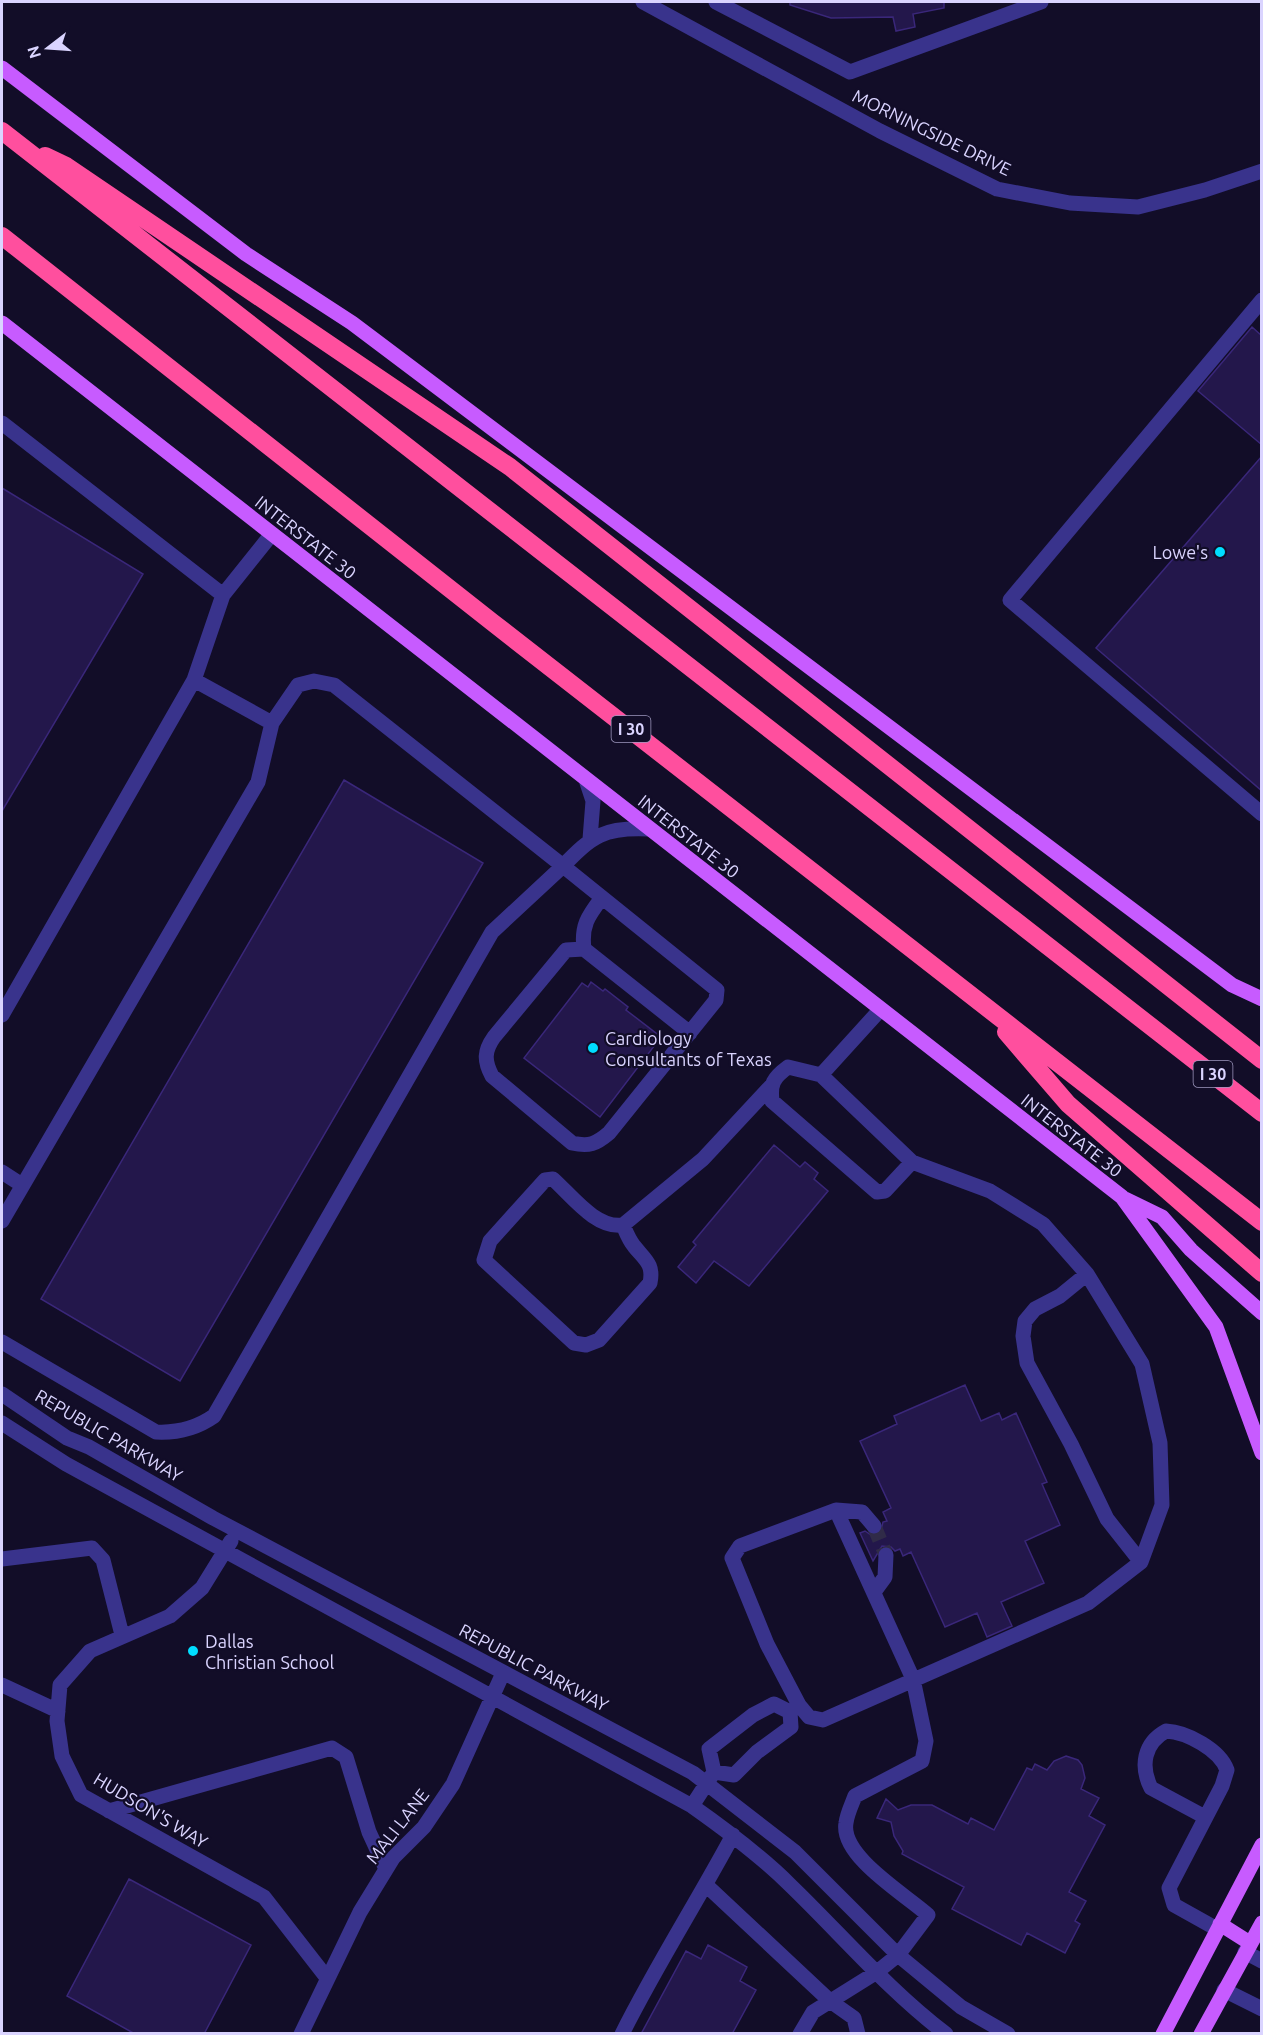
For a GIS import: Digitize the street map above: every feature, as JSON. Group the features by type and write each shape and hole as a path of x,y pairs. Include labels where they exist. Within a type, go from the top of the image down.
{"highway":[{"name":"I 30","path":"2,131 1262,1113"},
{"path":"19,145 66,166 510,467 1262,1060"},
{"name":"I 30","path":"2,236 483,615 1262,1222"},
{"path":"980,1001 1068,1104 1262,1273"}],"main road":[{"path":"2,68 246,254 351,323 1232,985 1262,1012"},
{"name":"INTERSTATE 30","path":"2,323 587,783 1122,1197 1216,1328 1262,1453"},
{"path":"1232,985 1262,999"},
{"path":"1122,1197 1162,1217 1191,1250 1262,1313"},
{"path":"1162,2034 1262,1845"},
{"path":"1201,2034 1262,1923"},
{"path":"1219,1926 1248,1947"}],"street":[{"name":"MORNINGSIDE DRIVE","path":"643,2 880,131 997,189 1070,203 1138,207 1205,190 1262,171"},
{"path":"716,2 850,72 1041,2"},
{"path":"1262,300 1010,600 1262,814"},
{"path":"2,423 223,595"},
{"path":"2,1015 194,680 223,595 271,535"},
{"path":"194,680 272,723"},
{"path":"2,1221 258,782 272,723 298,685 314,681 334,685 717,990 716,1000 690,1033 609,1133 598,1143 586,1146 572,1143 492,1076 486,1064 486,1049 566,950 584,949 690,1033"},
{"path":"587,783 593,801 590,839"},
{"path":"2,1342 156,1432 171,1433 203,1423 214,1416 492,932 590,839 631,828 648,829"},
{"path":"584,949 582,933 585,919 601,899"},
{"path":"821,1076 880,1010"},
{"path":"623,1225 633,1245 649,1260 652,1272 650,1283 599,1340 586,1344 574,1343 484,1260 490,1241 545,1180 553,1179 602,1222 614,1226 623,1225 703,1159 771,1086 775,1076 788,1067 821,1076 912,1162 990,1191 1043,1224 1086,1274 1142,1364 1160,1443 1162,1505 1141,1562 1088,1603 823,1720 809,1717 795,1708 774,1704 753,1715 709,1749 710,1778 692,1806"},
{"path":"771,1086 772,1101 877,1192 885,1191 912,1162"},
{"path":"2,1172 22,1185"},
{"path":"1086,1274 1060,1296 1035,1309 1026,1321 1023,1336 1027,1364 1071,1444 1107,1520 1141,1562"},
{"name":"REPUBLIC PARKWAY","path":"2,1394 67,1438 89,1447 237,1531 693,1773 710,1778 795,1852 898,1955 961,2007 1008,2034"},
{"path":"2,1423 66,1464 692,1806 733,1835 787,1882 877,1972 946,2034"},
{"path":"710,1778 734,1775 757,1752 791,1727 795,1708 732,1558 740,1546 836,1510 862,1512 874,1526"},
{"path":"800,2034 813,2012 877,1972 898,1955 928,1915 906,1894 870,1871 850,1842 845,1824 855,1796 922,1761 926,1742 914,1679 836,1510"},
{"name":"HUDSON'S WAY","path":"237,1531 202,1588 170,1616 122,1635 90,1651 60,1685 58,1711 62,1756 81,1795 264,1897 327,1978"},
{"path":"2,1559 92,1548 103,1560 122,1635"},
{"path":"874,1592 885,1577 886,1555"},
{"name":"MALI LANE","path":"301,2034 360,1911 393,1858 424,1827 453,1784 504,1673"},
{"path":"2,1685 58,1711"},
{"path":"1205,1817 1151,1788 1147,1780 1143,1769 1146,1754 1159,1735 1166,1731 1175,1732 1219,1754 1227,1770 1222,1786 1169,1888 1174,1905 1219,1926"},
{"path":"110,1810 332,1748 346,1757 369,1832 386,1869"},
{"path":"622,2034 647,1984 733,1835"},
{"path":"706,1885 830,2001 854,2018 858,2034"},
{"path":"1248,1947 1262,1961"},
{"path":"1224,1990 1262,2009"}],"building":[{"path":"790,2 944,2 944,8 913,14 915,27 896,31 893,17 831,18 790,5"},
{"path":"1252,327 1262,336 1262,445 1198,391"},
{"name":"Lowe's","path":"1262,456 1262,791 1096,648"},
{"path":"2,488 143,574 2,811"},
{"path":"344,780 483,863 180,1381 41,1299"},
{"name":"Cardiology Consultants of Texas","path":"591,982 603,991 605,989 628,1007 626,1010 661,1037 600,1117 524,1058 582,983 588,987"},
{"path":"774,1145 800,1167 805,1162 818,1173 814,1179 828,1191 749,1286 714,1261 696,1283 678,1267 696,1245 693,1242"},
{"path":"965,1385 981,1421 999,1413 1002,1420 1016,1413 1047,1482 1042,1484 1060,1525 1025,1541 1044,1583 1001,1602 1012,1626 987,1637 977,1613 945,1627 911,1552 903,1556 900,1549 895,1551 891,1547 882,1546 873,1561 860,1533 865,1531 871,1535 880,1534 883,1522 887,1521 883,1512 891,1508 860,1441 897,1424 894,1416"},
{"path":"1066,1756 1078,1760 1082,1765 1085,1778 1081,1789 1099,1798 1089,1816 1105,1825 1069,1892 1086,1901 1075,1921 1080,1924 1065,1953 1027,1933 1021,1945 952,1909 964,1887 902,1854 903,1851 894,1836 891,1822 877,1818 886,1799 898,1810 911,1805 932,1805 968,1824 971,1818 994,1830 1027,1768 1032,1770 1035,1764 1047,1770 1054,1761"},
{"path":"129,1879 251,1945 204,2034 135,2034 67,1996"},
{"path":"708,1945 747,1967 740,1981 756,1990 732,2034 641,2034 686,1951 701,1959"}],"tunnel":[{"path":"874,1526 886,1555"}],"place":[{"name":"Lowe's","path":"1220,552"},
{"name":"Cardiology Consultants of Texas","path":"593,1048"},
{"name":"Dallas Christian School","path":"193,1651"}]}
